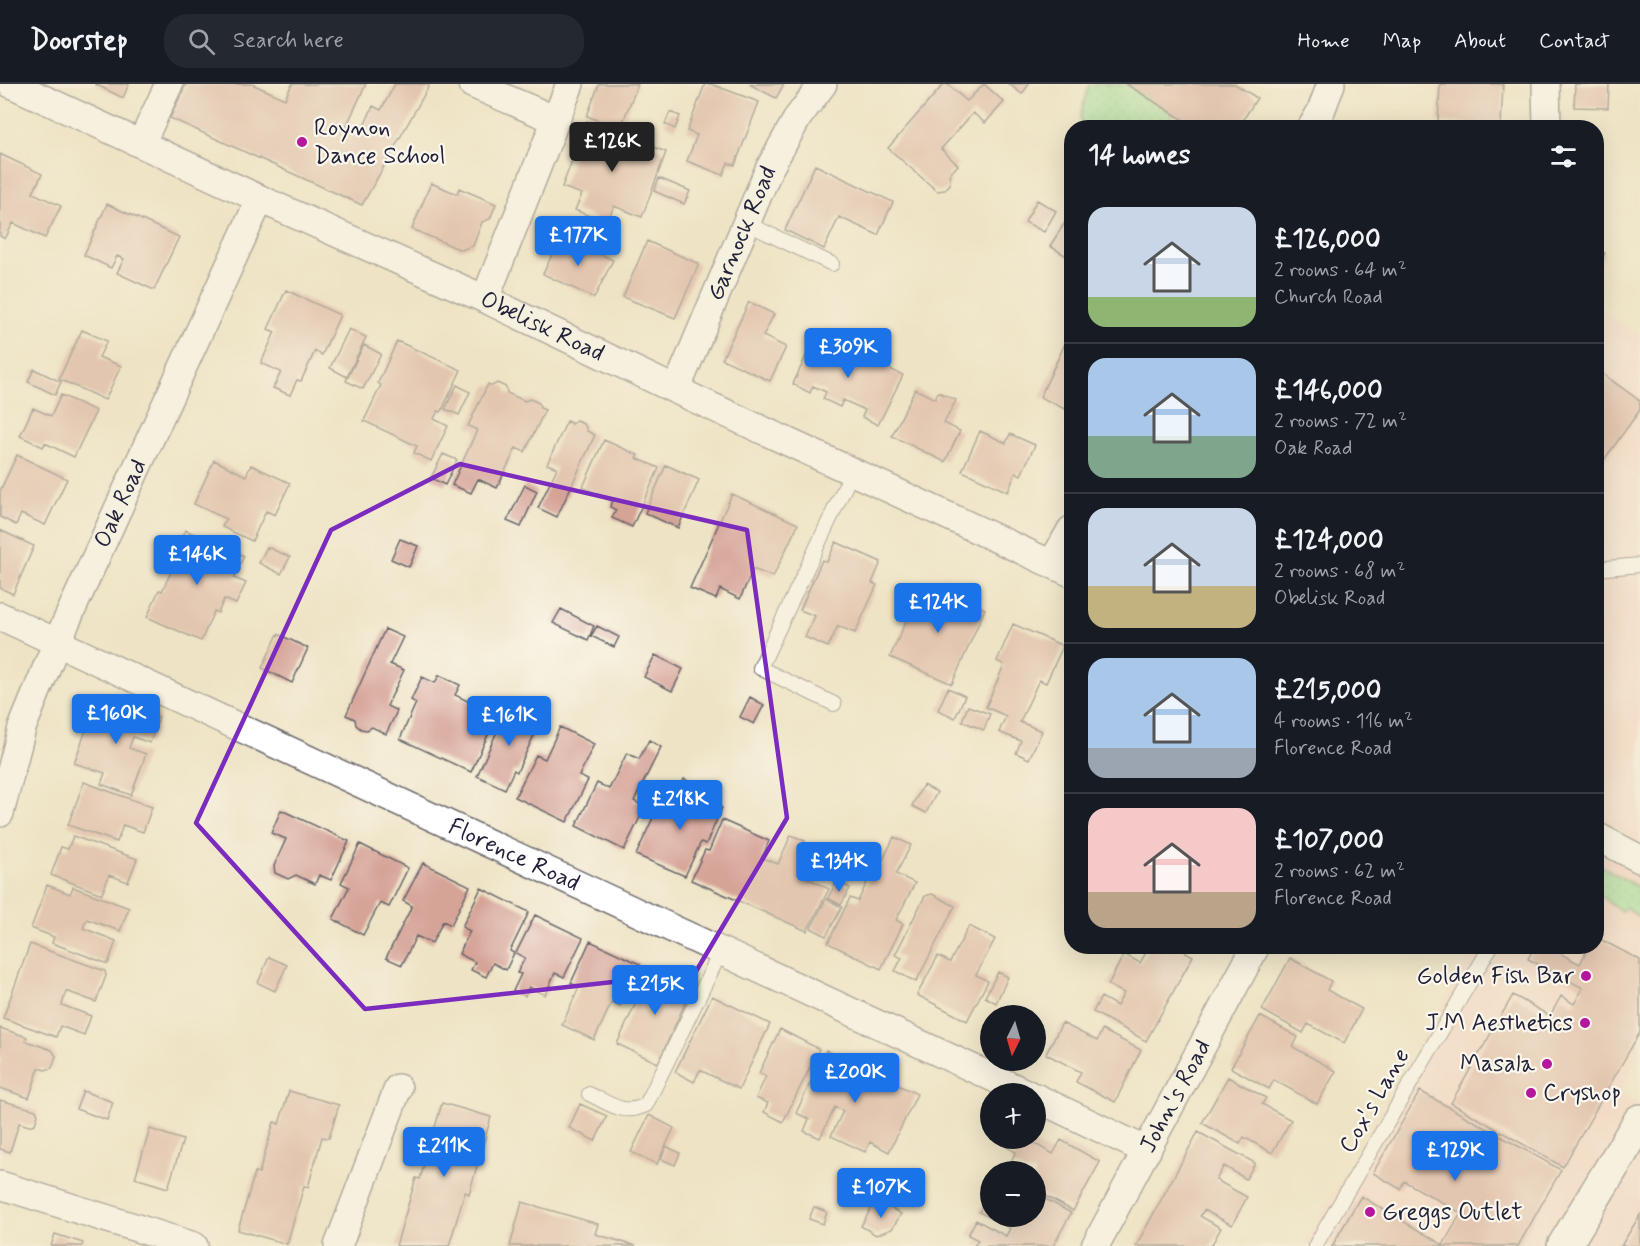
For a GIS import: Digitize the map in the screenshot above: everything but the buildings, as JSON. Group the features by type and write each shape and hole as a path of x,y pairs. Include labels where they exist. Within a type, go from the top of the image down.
{"street":[{"name":"Obelisk Road","path":"11,84 260,199 485,299 1061,568"},
{"path":"141,144 169,84"},
{"path":"472,84 556,120"},
{"path":"485,299 570,84"},
{"name":"Garnock Road","path":"676,390 769,169 798,117 823,84"},
{"path":"1316,120 1331,84"},
{"path":"1546,84 1547,120"},
{"name":"Oak Road","path":"0,813 21,728 57,642 260,199"},
{"name":"Florence Road","path":"0,616 1004,1083"},
{"path":"1604,840 1640,859"},
{"name":"John's Road","path":"1095,1246 1252,954"},
{"path":"338,1246 398,1088"},
{"path":"1046,1102 1147,1151"},
{"path":"1564,1246 1640,1121"},
{"path":"0,1185 194,1246"}],"lane":[{"path":"746,223 832,264"},
{"path":"834,704 760,668 852,472"},
{"path":"1604,568 1640,565"},
{"path":"589,1094 623,1110 634,1111 646,1105 722,951"},
{"name":"Cox's Lane","path":"1315,1246 1486,954"}],"highlighted area":[{"path":"460,464 747,530 787,818 695,973 365,1009 196,823 331,530"}],"shaded area":[{"path":"1604,313 1640,336 1640,1052 1619,1094 1640,1105 1640,1246 1303,1246 1472,954 1604,954"}],"green space":[{"path":"1089,84 1126,84 1173,113 1169,120 1081,120"},
{"path":"1604,868 1640,888 1640,918 1626,907 1621,912 1604,899"}],"place":[{"name":"Roynon Dance School","path":"302,142"},
{"name":"Golden Fish Bar","path":"1586,976"},
{"name":"J.M Aesthetics","path":"1585,1023"},
{"name":"Masala","path":"1547,1064"},
{"name":"Cryshop","path":"1531,1093"},
{"name":"Greggs Outlet","path":"1370,1212"}]}
